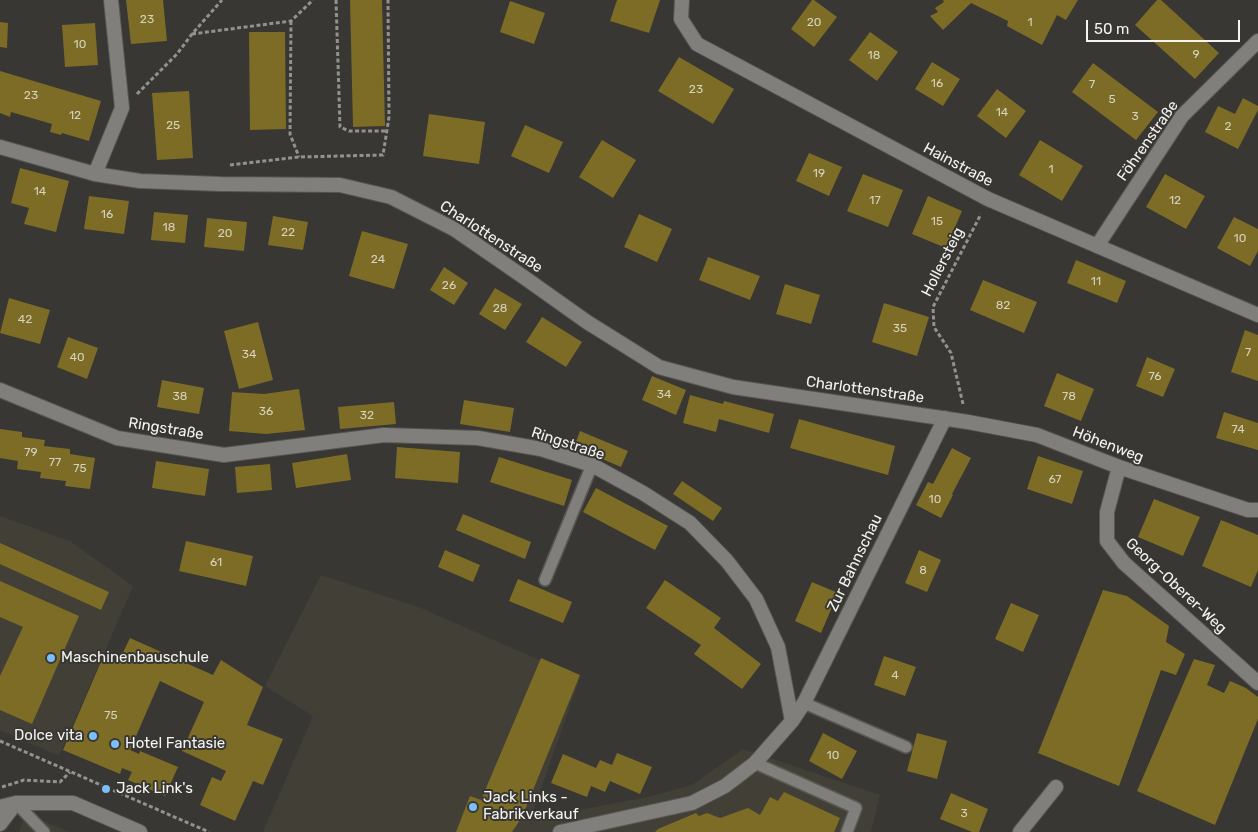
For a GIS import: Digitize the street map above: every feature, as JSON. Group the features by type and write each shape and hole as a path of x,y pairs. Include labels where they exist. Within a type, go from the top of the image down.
{"street":[{"path":"95,174 122,108 111,0"},
{"name":"Hainstraße","path":"682,0 681,19 697,44 988,199 1258,315"},
{"name":"Föhrenstraße","path":"1096,246 1182,116 1258,41"},
{"name":"Charlottenstraße","path":"0,147 95,174 140,181 340,185 391,197 454,229 586,322 659,367 733,387 945,418"},
{"name":"Ringstraße","path":"0,390 117,438 224,455 384,435 468,437 541,449 592,465 643,493 690,523 727,561 756,599 778,647 792,721"},
{"name":"Höhenweg","path":"945,418 1037,435 1119,467 1248,510 1258,510"},
{"name":"Zur Bahnschau","path":"792,721 804,703 945,418"},
{"name":"Georg-Oberer-Weg","path":"1119,467 1107,512 1107,541 1124,563 1258,684"},
{"path":"560,832 692,803 725,786 755,763 792,721"},
{"path":"1020,832 1056,787"},
{"path":"0,824 16,803"},
{"path":"0,807 16,803 73,803 140,832"}],"lane":[{"path":"545,580 592,465"},
{"path":"804,703 906,747"},
{"path":"755,763 856,808 847,832"},
{"path":"16,803 44,832"}],"path":[{"path":"122,108 176,54 222,0"},
{"path":"192,34 290,21 313,0"},
{"path":"336,0 340,127 349,131 386,131"},
{"path":"220,184 223,166 299,157 383,156 389,117 388,0"},
{"path":"290,21 290,134 299,157"},
{"name":"Hollersteig","path":"968,422 951,354 934,327 933,307 988,199"},
{"path":"0,741 209,832"},
{"path":"0,789 24,780 60,782 70,772"}],"shaded area":[{"name":"Maschinenbauschule","path":"0,516 70,541 133,586 59,756 0,730"},
{"path":"321,575 421,608 580,678 530,819 648,797 692,785 743,749 880,795 871,832 263,832 313,716 265,686"},
{"path":"26,814 69,832 19,832"}],"building":[{"path":"126,0 163,0 167,41 131,44"},
{"path":"350,0 382,0 385,126 353,127"},
{"path":"617,0 660,0 649,33 610,21"},
{"path":"812,0 837,17 814,47 791,29"},
{"path":"943,0 1078,0 1066,20 1057,15 1042,45 1007,26 1008,21 971,3 943,30 930,16 938,12 935,8 944,2"},
{"path":"1157,0 1161,0 1219,53 1195,79 1135,25"},
{"path":"510,1 545,13 534,44 500,32"},
{"path":"0,22 8,23 7,48 0,47"},
{"path":"95,23 98,65 65,67 62,25"},
{"path":"249,32 285,32 286,129 250,130"},
{"path":"870,32 898,52 877,81 849,60"},
{"path":"679,57 734,89 713,124 658,91"},
{"path":"932,62 960,79 943,106 915,89"},
{"path":"1093,63 1158,112 1136,140 1072,92"},
{"path":"0,71 101,101 89,141 62,133 61,135 50,132 52,124 11,112 10,117 0,113"},
{"path":"997,89 1026,111 1006,138 977,116"},
{"path":"189,91 193,158 157,160 152,93"},
{"path":"1243,98 1258,106 1258,110 1238,149 1205,132 1218,106 1235,114"},
{"path":"429,114 485,122 479,164 423,156"},
{"path":"525,125 563,142 549,173 511,156"},
{"path":"602,140 636,160 613,198 579,177"},
{"path":"1040,140 1083,166 1062,201 1019,175"},
{"path":"809,153 842,167 829,196 796,181"},
{"path":"20,168 69,181 56,232 24,224 29,208 11,203"},
{"path":"863,174 903,190 888,227 847,211"},
{"path":"1165,174 1205,196 1186,229 1146,207"},
{"path":"89,196 129,201 124,234 84,229"},
{"path":"928,196 962,211 946,248 912,234"},
{"path":"154,212 188,215 185,243 151,240"},
{"path":"639,214 672,229 657,262 624,247"},
{"path":"273,216 308,222 303,250 268,245"},
{"path":"1234,217 1258,229 1258,251 1250,266 1217,248"},
{"path":"207,218 247,222 244,251 204,247"},
{"path":"362,231 408,244 394,289 349,276"},
{"path":"708,257 760,276 750,300 699,280"},
{"path":"1076,260 1126,281 1117,303 1067,283"},
{"path":"444,267 468,283 454,305 430,290"},
{"path":"983,280 1037,302 1024,333 970,310"},
{"path":"785,284 820,295 811,324 776,314"},
{"path":"495,288 522,304 505,330 479,314"},
{"path":"9,298 50,310 40,344 0,333"},
{"path":"884,303 929,317 917,356 872,342"},
{"path":"542,317 582,342 566,367 526,342"},
{"path":"258,322 273,380 239,389 224,331"},
{"path":"1245,330 1258,335 1258,381 1231,372"},
{"path":"68,337 98,348 87,379 57,367"},
{"path":"1147,357 1175,369 1163,397 1136,386"},
{"path":"1057,373 1094,389 1081,421 1044,406"},
{"path":"652,376 686,390 676,415 642,400"},
{"path":"162,380 204,388 199,414 157,407"},
{"path":"299,389 305,430 266,434 229,431 232,392 264,394"},
{"path":"690,395 723,404 724,401 774,414 769,433 719,419 716,432 683,423"},
{"path":"464,400 514,408 510,432 460,424"},
{"path":"394,402 396,424 340,429 338,407"},
{"path":"1224,412 1258,423 1258,450 1216,438"},
{"path":"799,419 895,446 888,475 790,448"},
{"path":"0,429 22,432 22,437 45,440 44,446 70,449 70,454 95,458 90,489 65,486 66,481 40,478 41,472 17,469 18,461 0,458"},
{"path":"580,431 628,451 621,467 574,447"},
{"path":"397,447 460,452 458,483 395,478"},
{"path":"952,448 971,458 941,518 916,505 928,482 933,484"},
{"path":"347,454 351,480 296,488 292,463"},
{"path":"1038,456 1083,471 1072,504 1027,489"},
{"path":"499,457 572,480 564,506 490,482"},
{"path":"156,461 209,469 205,496 152,488"},
{"path":"270,464 272,490 237,493 235,467"},
{"path":"682,481 722,508 713,521 673,494"},
{"path":"596,488 668,526 655,550 583,512"},
{"path":"1154,499 1200,517 1183,556 1138,537"},
{"path":"463,514 531,542 525,559 456,530"},
{"path":"1221,520 1258,535 1258,570 1251,587 1202,566"},
{"path":"186,541 253,556 246,586 179,571"},
{"path":"0,543 109,592 101,610 0,564"},
{"path":"445,550 480,565 473,582 438,567"},
{"path":"919,550 941,560 927,592 905,583"},
{"path":"518,579 572,602 563,623 509,601"},
{"path":"665,580 721,618 714,628 761,664 742,689 694,654 701,645 646,608"},
{"path":"0,581 79,616 32,724 0,710 0,676 23,627 0,617"},
{"path":"812,582 838,593 821,633 795,621"},
{"path":"1103,590 1127,596 1169,626 1166,642 1185,654 1176,675 1161,670 1119,786 1038,753"},
{"path":"1011,603 1039,615 1023,652 995,639"},
{"path":"130,638 213,675 221,660 263,687 247,725 283,739 263,785 253,781 235,821 200,805 212,777 221,781 226,771 182,751 204,702 160,681 130,750 139,754 140,751 178,767 165,796 128,780 132,772 122,768 120,774 63,750 103,657 118,663"},
{"path":"884,656 916,667 905,696 874,685"},
{"path":"541,658 580,675 522,817 512,832 456,832 470,796 481,800"},
{"path":"1194,659 1215,665 1207,685 1224,693 1230,681 1246,688 1258,697 1258,719 1215,825 1137,791"},
{"path":"823,733 857,751 842,779 809,761"},
{"path":"917,733 947,741 937,779 907,771"},
{"path":"617,753 652,767 640,794 610,781 605,792 591,786 587,797 551,783 563,754 596,768 600,760 612,765"},
{"path":"784,792 840,818 834,832 655,832 696,813 699,816 707,813 720,818 748,808 760,815 770,797 778,801"},
{"path":"951,793 988,809 979,832 972,832 940,819"}],"place":[{"name":"Maschinenbauschule","path":"51,658"},
{"name":"Dolce vita","path":"93,736"},
{"name":"Hotel Fantasie","path":"115,744"},
{"name":"Jack Link's","path":"106,789"},
{"name":"Jack Links - Fabrikverkauf","path":"473,807"}]}
